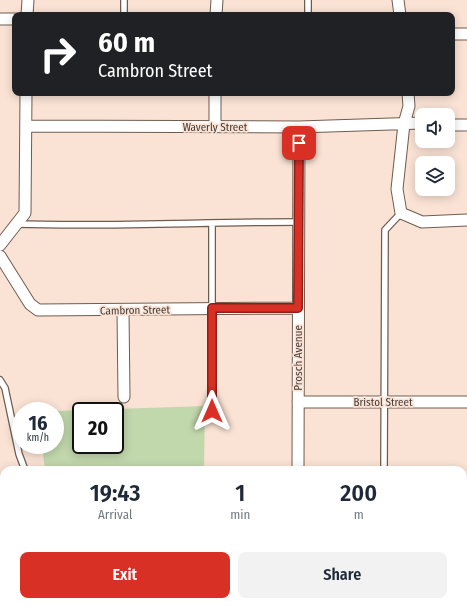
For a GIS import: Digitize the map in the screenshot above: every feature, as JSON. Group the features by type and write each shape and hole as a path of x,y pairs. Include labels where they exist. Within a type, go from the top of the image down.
{"street":[{"path":"27,12 28,0"},
{"path":"216,0 216,12"},
{"path":"398,0 400,12"},
{"path":"0,19 12,19"},
{"path":"455,34 467,34"},
{"path":"0,244 25,213 26,96"},
{"path":"215,96 215,127"},
{"path":"408,96 409,106 404,124 397,189 401,213 422,222 467,220"},
{"name":"Waverly Street","path":"26,126 299,127 415,124"},
{"path":"455,125 467,125"},
{"name":"Prosch Avenue","path":"298,466 299,127"},
{"name":"Cambron Street","path":"0,256 30,304 38,310 298,308"},
{"path":"123,310 124,397"},
{"name":"Bristol Street","path":"298,402 467,402"}],"lane":[{"path":"124,0 124,12"},
{"path":"308,0 308,12"},
{"path":"384,466 385,230 401,213"},
{"path":"16,224 116,226 299,222"},
{"path":"212,223 212,411"},
{"path":"0,380 5,388 19,454 24,466"}],"green space":[{"path":"205,406 204,466 45,466 43,454 64,454 64,411 72,410 72,454 124,454 124,409"}],"route":[{"path":"212,411 212,308 298,308 299,143"}]}
